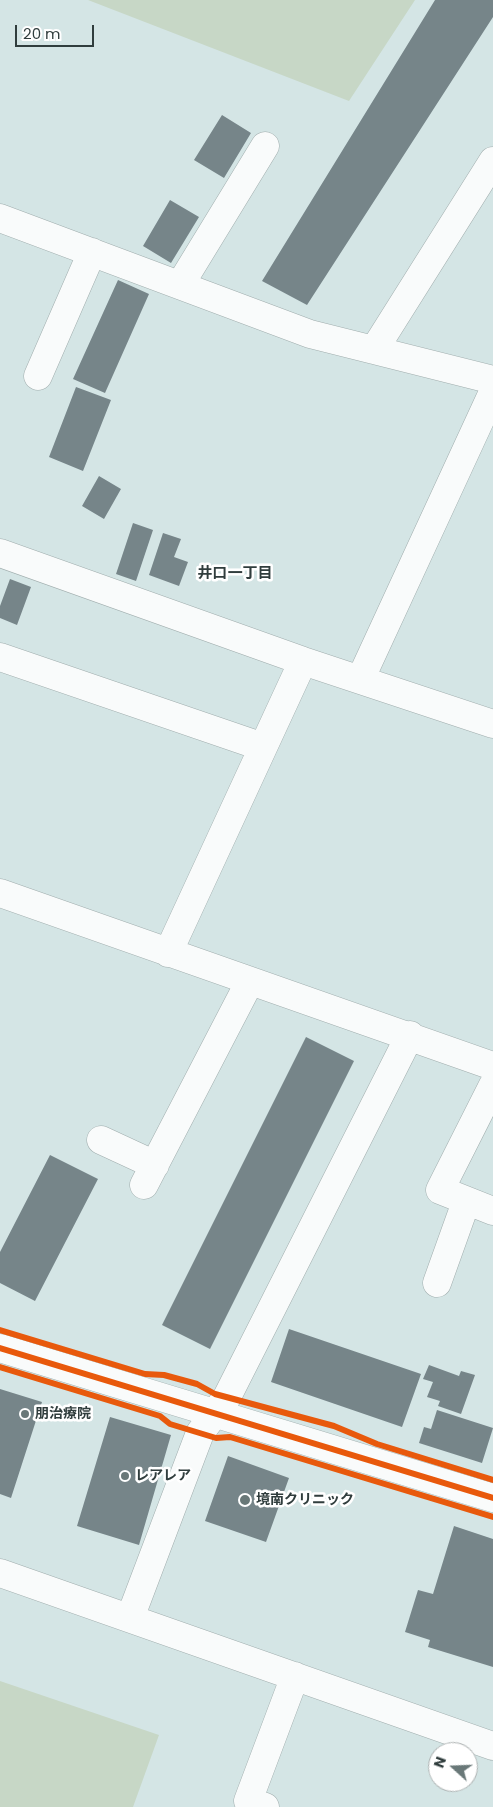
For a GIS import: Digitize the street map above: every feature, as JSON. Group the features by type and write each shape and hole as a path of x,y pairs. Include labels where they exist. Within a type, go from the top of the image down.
{"street":[{"path":"180,285 265,146"},
{"path":"374,350 493,161"},
{"path":"0,218 310,334 493,380"},
{"path":"38,376 92,252"},
{"path":"361,678 493,392"},
{"path":"0,553 303,661 361,678 493,724"},
{"path":"0,657 263,747"},
{"path":"168,953 303,661"},
{"path":"0,893 168,953 410,1035 493,1066"},
{"path":"101,1140 150,1175 250,981"},
{"path":"130,1618 200,1433 226,1397 410,1035"},
{"path":"493,1085 440,1190 466,1202 493,1211"},
{"path":"437,1283 466,1202"},
{"path":"0,1348 493,1498"},
{"path":"0,1573 493,1746"},
{"path":"265,1807 248,1801 295,1676"}],"green space":[{"path":"88,0 415,0 349,101"},
{"path":"0,1681 159,1735 133,1807 0,1807"}],"building":[{"path":"435,0 493,0 493,17 307,305 262,281"},
{"path":"222,115 251,133 224,178 194,160"},
{"path":"170,200 199,217 171,263 143,246"},
{"path":"118,280 149,294 105,393 73,379"},
{"path":"76,387 111,400 83,471 49,457"},
{"path":"99,476 121,489 104,519 82,506"},
{"path":"133,523 153,530 136,581 116,574"},
{"path":"163,533 181,539 174,557 188,562 179,586 149,575"},
{"path":"10,579 31,587 17,625 0,618 0,606"},
{"path":"306,1037 354,1061 210,1349 162,1325"},
{"path":"50,1155 98,1179 35,1301 0,1283 0,1252"},
{"path":"289,1329 421,1374 402,1427 271,1382"},
{"path":"429,1365 459,1376 461,1371 475,1375 461,1414 438,1406 440,1401 427,1397 433,1382 423,1379"},
{"path":"0,1389 42,1402 11,1498 0,1494"},
{"path":"437,1410 493,1428 482,1463 419,1443 424,1427 431,1429"},
{"path":"110,1417 171,1435 139,1545 77,1526"},
{"path":"228,1456 289,1478 266,1542 205,1521"},
{"path":"454,1526 493,1539 493,1667 428,1647 430,1640 405,1632 418,1590 433,1594"}],"cycle path":[{"path":"0,1330 145,1374 164,1375 197,1384 215,1394 334,1426 377,1444 493,1480"},
{"path":"0,1348 493,1498"},
{"path":"0,1367 160,1416 170,1424 216,1438 230,1437 493,1517"}],"place":[{"name":"朋治療院","path":"25,1414"},
{"name":"レアレア","path":"125,1476"},
{"name":"境南クリニック","path":"245,1500"}],"district":[{"name":"井口一丁目","path":"235,574"}]}
